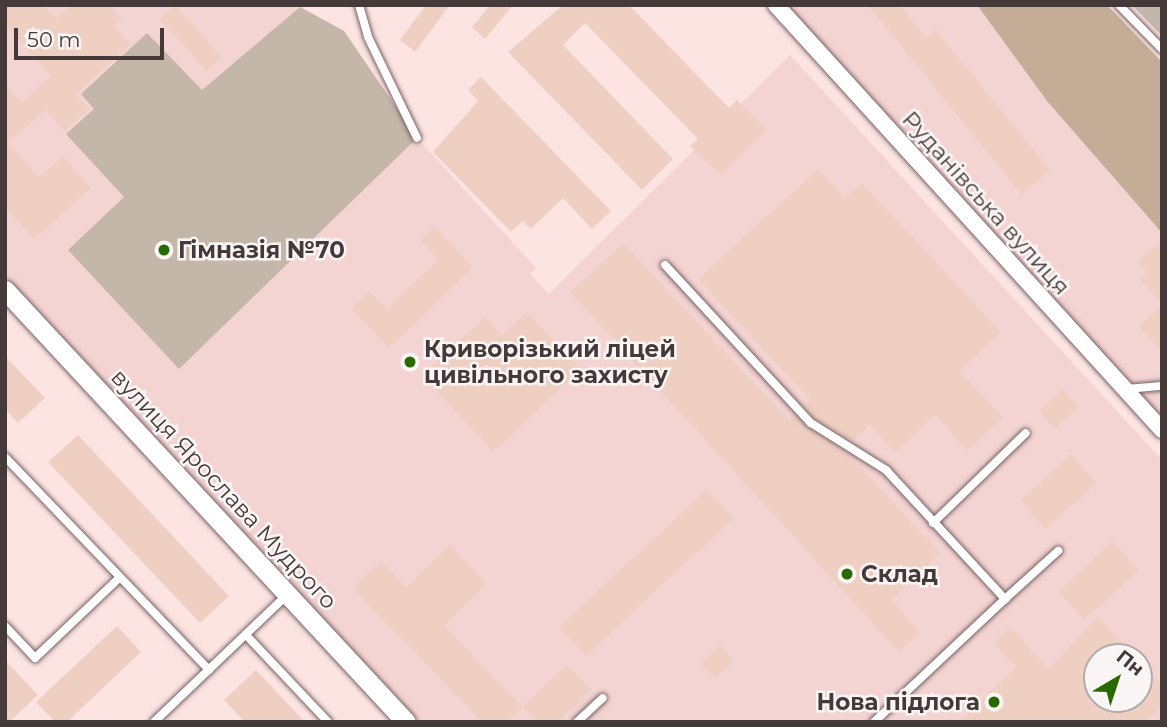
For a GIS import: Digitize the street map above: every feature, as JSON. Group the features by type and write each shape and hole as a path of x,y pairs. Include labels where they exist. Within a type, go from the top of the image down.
{"street":[{"name":"Руданівська вулиця","path":"776,5 1162,430"},
{"name":"вулиця Ярослава Мудрого","path":"5,290 406,722"}],"lane":[{"path":"359,5 368,37 416,138"},
{"path":"1119,5 1162,49"},
{"path":"665,265 811,423 886,470 1005,599"},
{"path":"1124,389 1162,386"},
{"path":"933,523 1026,433"},
{"path":"5,457 209,670"},
{"path":"874,722 1058,551"},
{"path":"5,626 35,658 120,577"},
{"path":"154,722 287,594"},
{"path":"246,635 328,722"},
{"path":"578,722 603,698"}],"shaded area":[{"path":"5,5 297,5 344,31 417,138 536,268 530,274 549,294 790,55 1162,460 1162,722 406,722 5,290"},
{"path":"785,5 977,5 1047,101 1162,233 1162,420"},
{"path":"977,5 1107,5 1162,62 1162,233 1047,101"},
{"path":"1132,5 1162,5 1162,36"},
{"path":"300,7 344,31 417,138 179,369 68,250 124,197 66,134 94,109 81,94 147,33 202,90"}],"building":[{"path":"5,5 44,5 56,18 71,5 110,5 122,19 114,26 131,44 76,94 90,109 65,131 45,110 8,143 39,177 63,157 91,188 34,239 5,206 5,83 22,102 51,76 5,25"},
{"path":"175,5 222,57 207,71 159,19"},
{"path":"426,5 450,5 415,52 400,40"},
{"path":"490,5 513,5 485,39 472,27"},
{"path":"563,5 629,5 729,108 737,100 767,130 721,176 690,146 698,139 585,23 563,45 673,159 642,190 508,52"},
{"path":"868,5 900,5 926,38 936,30 1050,170 1021,194"},
{"path":"481,77 611,211 592,229 563,198 531,229 523,221 511,232 433,152 478,101 468,90"},
{"path":"818,169 845,198 862,183 1001,332 959,371 1003,418 967,450 935,415 895,453 870,425 853,441 815,418 804,406 810,400 698,279"},
{"path":"435,227 473,267 389,348 351,309 369,291 387,309 438,259 421,241"},
{"path":"1162,240 1162,304 1140,279 1147,272 1137,261"},
{"path":"623,243 789,420 795,415 848,454 941,553 891,600 920,632 899,652 570,292"},
{"path":"1162,305 1162,352 1139,326"},
{"path":"527,312 581,369 493,452 422,375 485,317 502,335"},
{"path":"5,356 45,398 18,423 5,409"},
{"path":"1063,389 1079,407 1054,429 1039,411"},
{"path":"78,435 229,596 200,623 48,462"},
{"path":"1071,454 1097,483 1045,529 1020,500"},
{"path":"707,489 734,518 586,656 559,627"},
{"path":"1112,542 1139,570 1084,620 1058,592"},
{"path":"450,544 487,584 444,626 523,707 507,722 482,722 353,589 381,561 406,587"},
{"path":"1098,616 1123,643 1083,643 1083,713 1153,713 1153,676 1162,685 1162,707 1145,722 958,722 1016,667 994,643 1011,627 1049,669"},
{"path":"117,626 141,652 67,722 55,722 36,702"},
{"path":"720,646 734,661 715,678 701,664"},
{"path":"5,660 38,695 9,722 5,722"},
{"path":"567,664 592,689 558,722 537,722 523,707"},
{"path":"256,670 305,722 245,722 224,700"}],"place":[{"name":"Гімназія №70","path":"164,250"},
{"name":"Криворізький ліцей цивільного захисту","path":"410,362"},
{"name":"Склад","path":"847,574"},
{"name":"Нова підлога","path":"994,702"}]}
